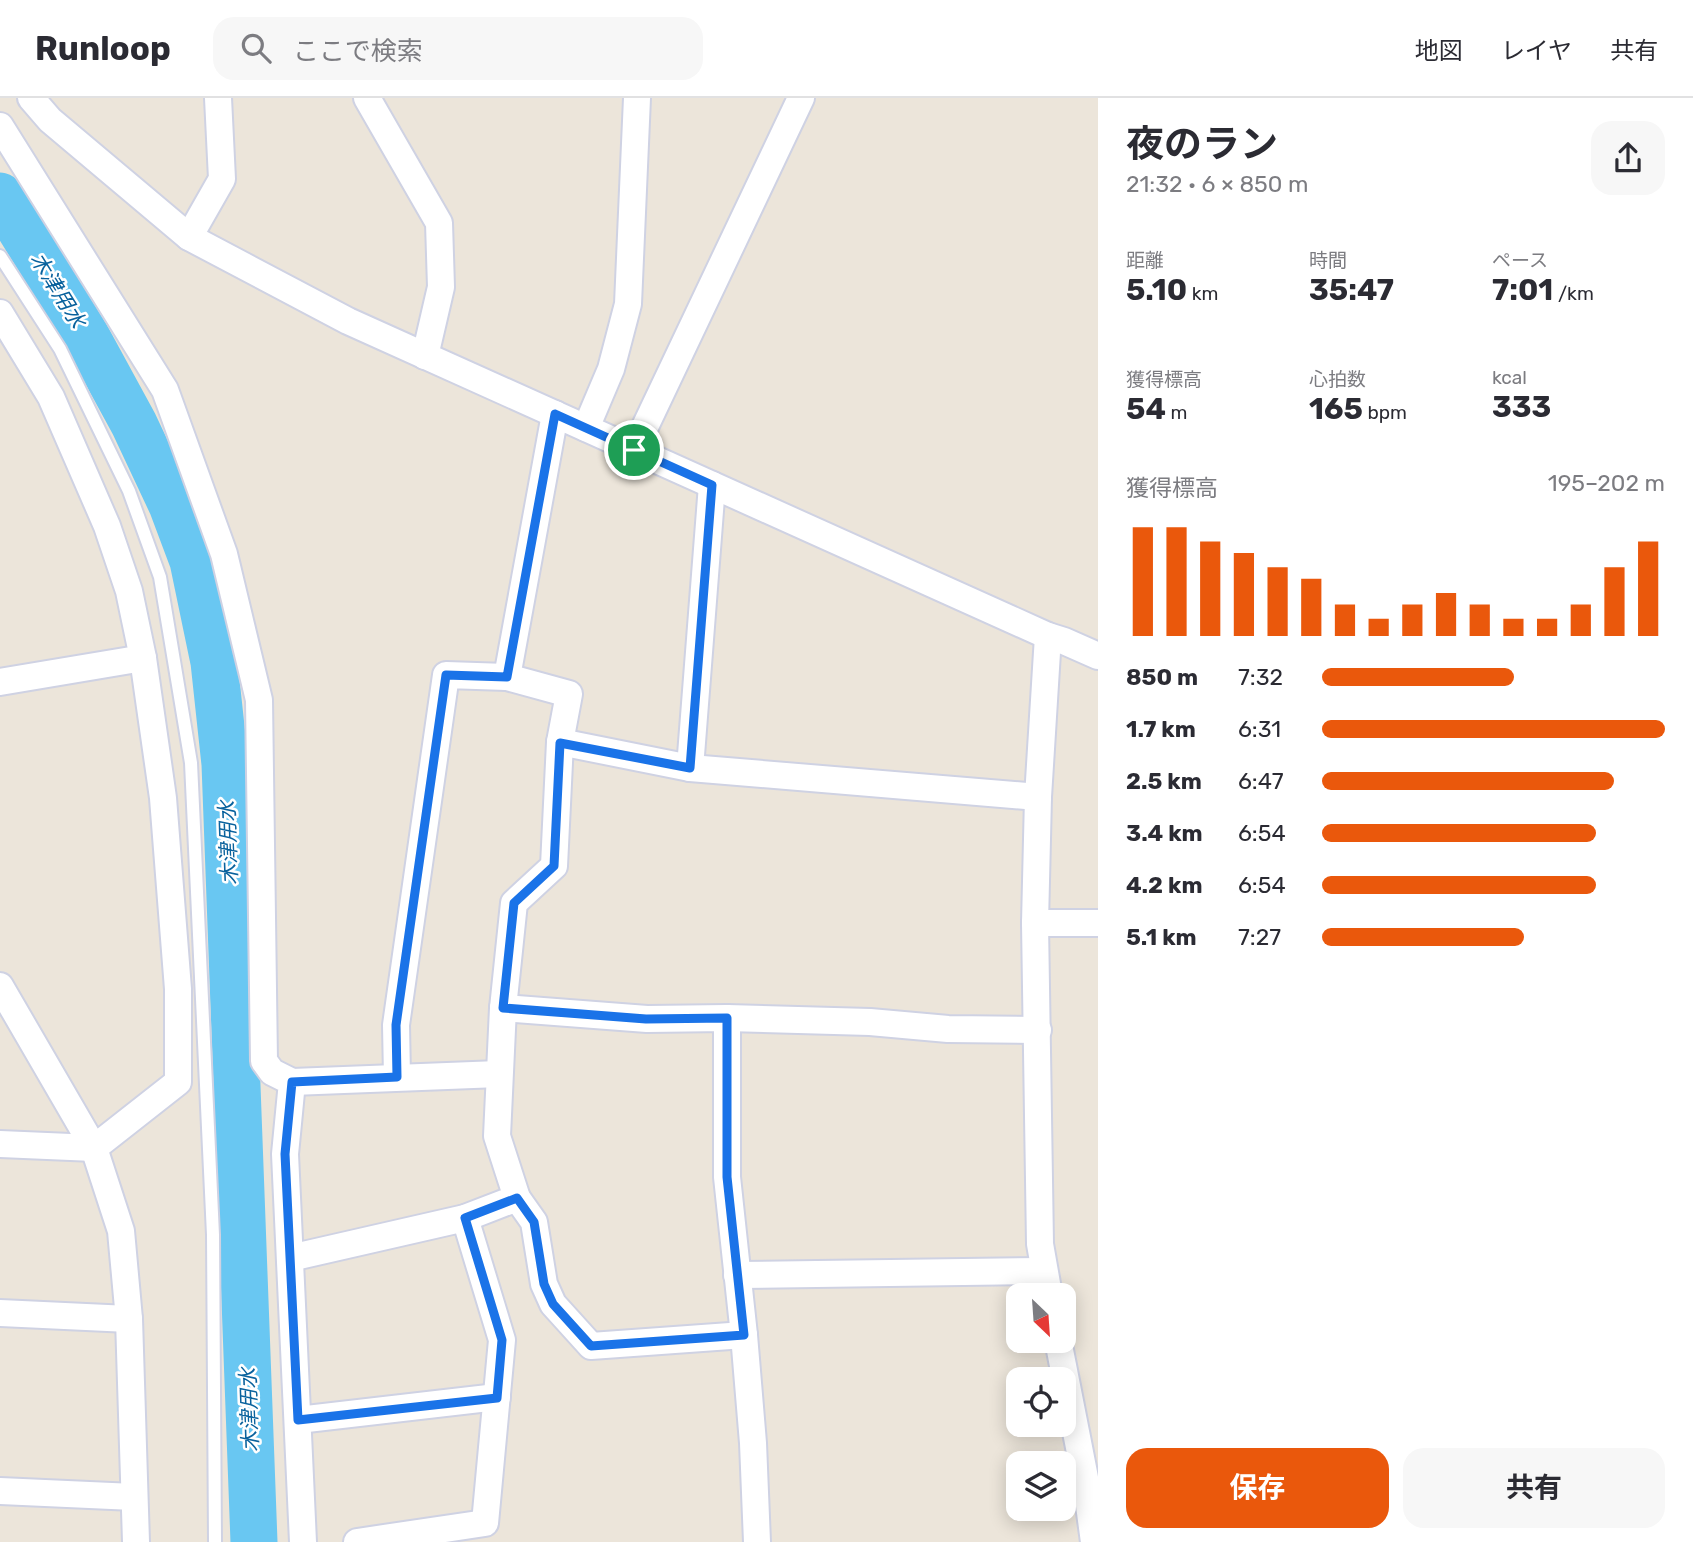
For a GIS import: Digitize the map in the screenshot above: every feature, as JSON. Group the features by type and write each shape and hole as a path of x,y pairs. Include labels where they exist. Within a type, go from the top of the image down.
{"street":[{"path":"31,98 50,120 189,237 348,321 1048,636 1098,656"},
{"path":"189,237 222,179 218,98"},
{"path":"366,98 439,223 441,286 425,356"},
{"path":"586,428 611,369 628,304 637,98"},
{"path":"634,450 801,98"},
{"path":"0,126 165,390 224,554 259,700 264,1062 272,1072 292,1082 499,1074"},
{"path":"0,1144 94,1148 178,1082 178,989 163,797 143,658 130,591 107,526 51,397 2,323"},
{"path":"507,677 555,414"},
{"path":"690,768 712,485"},
{"path":"737,1275 1046,1283 1040,1244 1035,923 1038,797 1048,636"},
{"path":"0,682 143,658"},
{"path":"397,1077 396,1025 446,675 507,677 569,694 560,743 554,866 514,903 503,1008 497,1136 517,1198 534,1222 544,1284 553,1304 591,1346 744,1335"},
{"path":"560,743 690,768 1038,797"},
{"path":"1035,923 1098,923"},
{"path":"0,986 94,1148 121,1231 129,1319 136,1542"},
{"path":"503,1008 646,1019 870,1022 948,1029 1038,1030"},
{"path":"727,1018 727,1177 753,1443 757,1542"},
{"path":"292,1082 285,1154 303,1542"},
{"path":"290,1258 465,1218 517,1198"},
{"path":"357,1542 485,1523 502,1340 465,1218"},
{"path":"0,1313 129,1319"},
{"path":"1061,1353 1086,1483 1094,1542"},
{"path":"298,1420 497,1398"},
{"path":"0,1491 134,1497"}],"lane":[{"path":"0,256 60,349 129,491 160,577 191,763 213,1235 215,1542"}],"waterway":[{"name":"木津用水","path":"0,196 85,334 134,424 172,505 193,561 214,662 225,764 254,1542"}],"route":[{"path":"555,414 634,450 712,485 690,768 560,743 554,866 514,903 503,1008 646,1019 727,1018 727,1177 744,1335 591,1346 553,1304 544,1284 534,1222 517,1198 465,1218 502,1340 497,1398 298,1420 285,1154 292,1082 397,1077 396,1025 446,675 507,677 555,414"}]}
